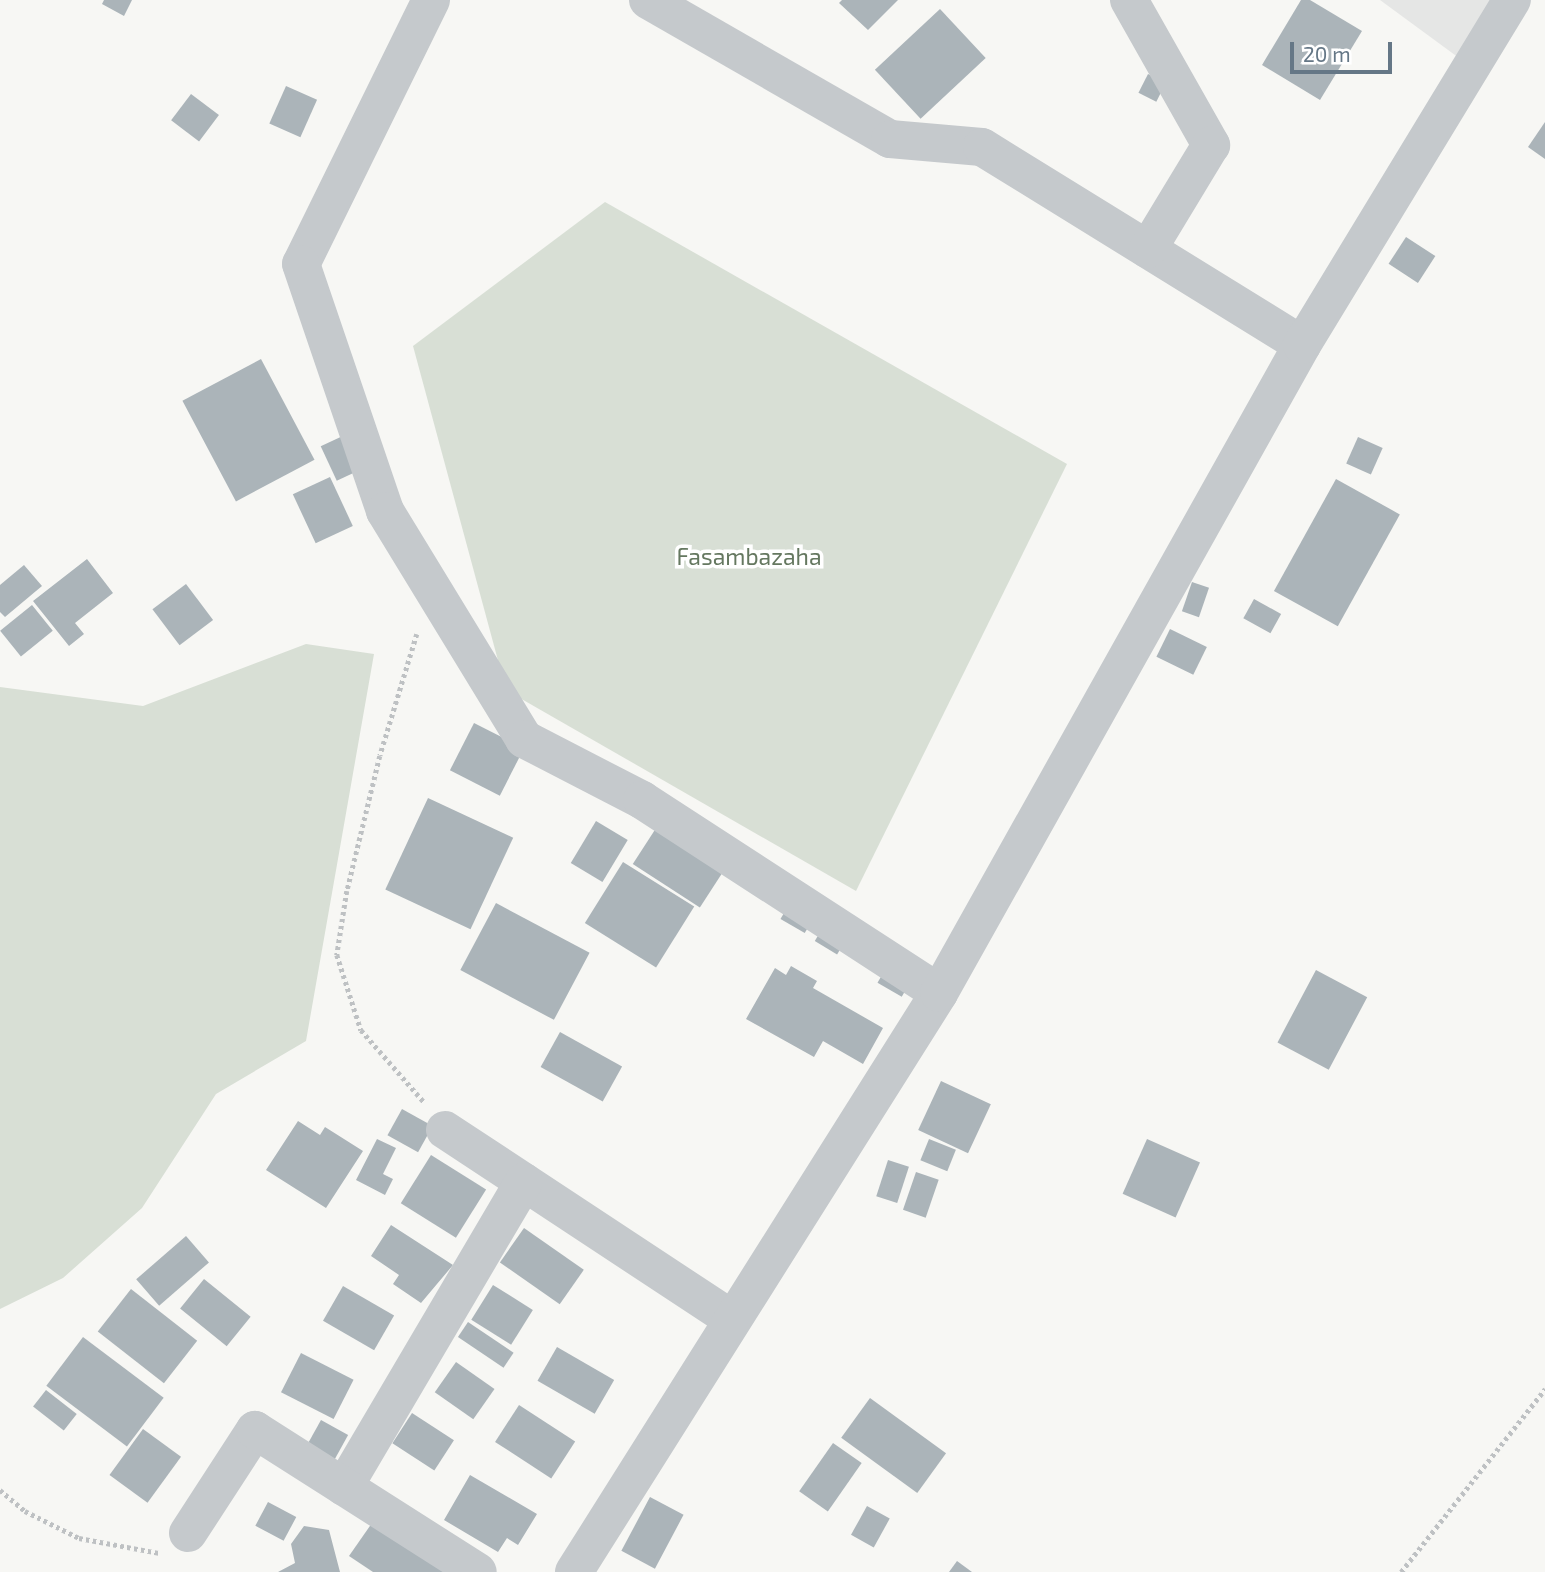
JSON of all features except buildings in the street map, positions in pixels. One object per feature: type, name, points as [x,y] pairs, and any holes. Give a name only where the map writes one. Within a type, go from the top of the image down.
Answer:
[{"type":"street","points":[[431,0],[301,264],[386,511],[524,739],[642,800],[939,993]]},
{"type":"street","points":[[648,0],[890,139],[982,147],[1303,345]]},
{"type":"street","points":[[1129,0],[1211,145],[1148,248]]},
{"type":"street","points":[[574,1572],[730,1318],[939,993],[1303,345],[1512,0]]},
{"type":"street","points":[[444,1130],[730,1318]]},
{"type":"street","points":[[344,1487],[524,1182]]},
{"type":"street","points":[[177,1544],[255,1430],[478,1572]]},
{"type":"path","points":[[431,586],[380,756],[347,891],[337,955],[361,1030],[444,1130]]},
{"type":"path","points":[[1401,1572],[1545,1389]]},
{"type":"path","points":[[0,1490],[25,1511],[79,1538],[177,1544]]},
{"type":"shaded area","points":[[1380,0],[1494,0],[1459,58]]},
{"type":"green space","name":"Fasambazaha","points":[[605,202],[1067,464],[856,891],[506,690],[413,346]]},
{"type":"green space","points":[[306,644],[374,654],[306,1041],[216,1094],[142,1208],[63,1278],[0,1309],[0,687],[143,706]]}]
